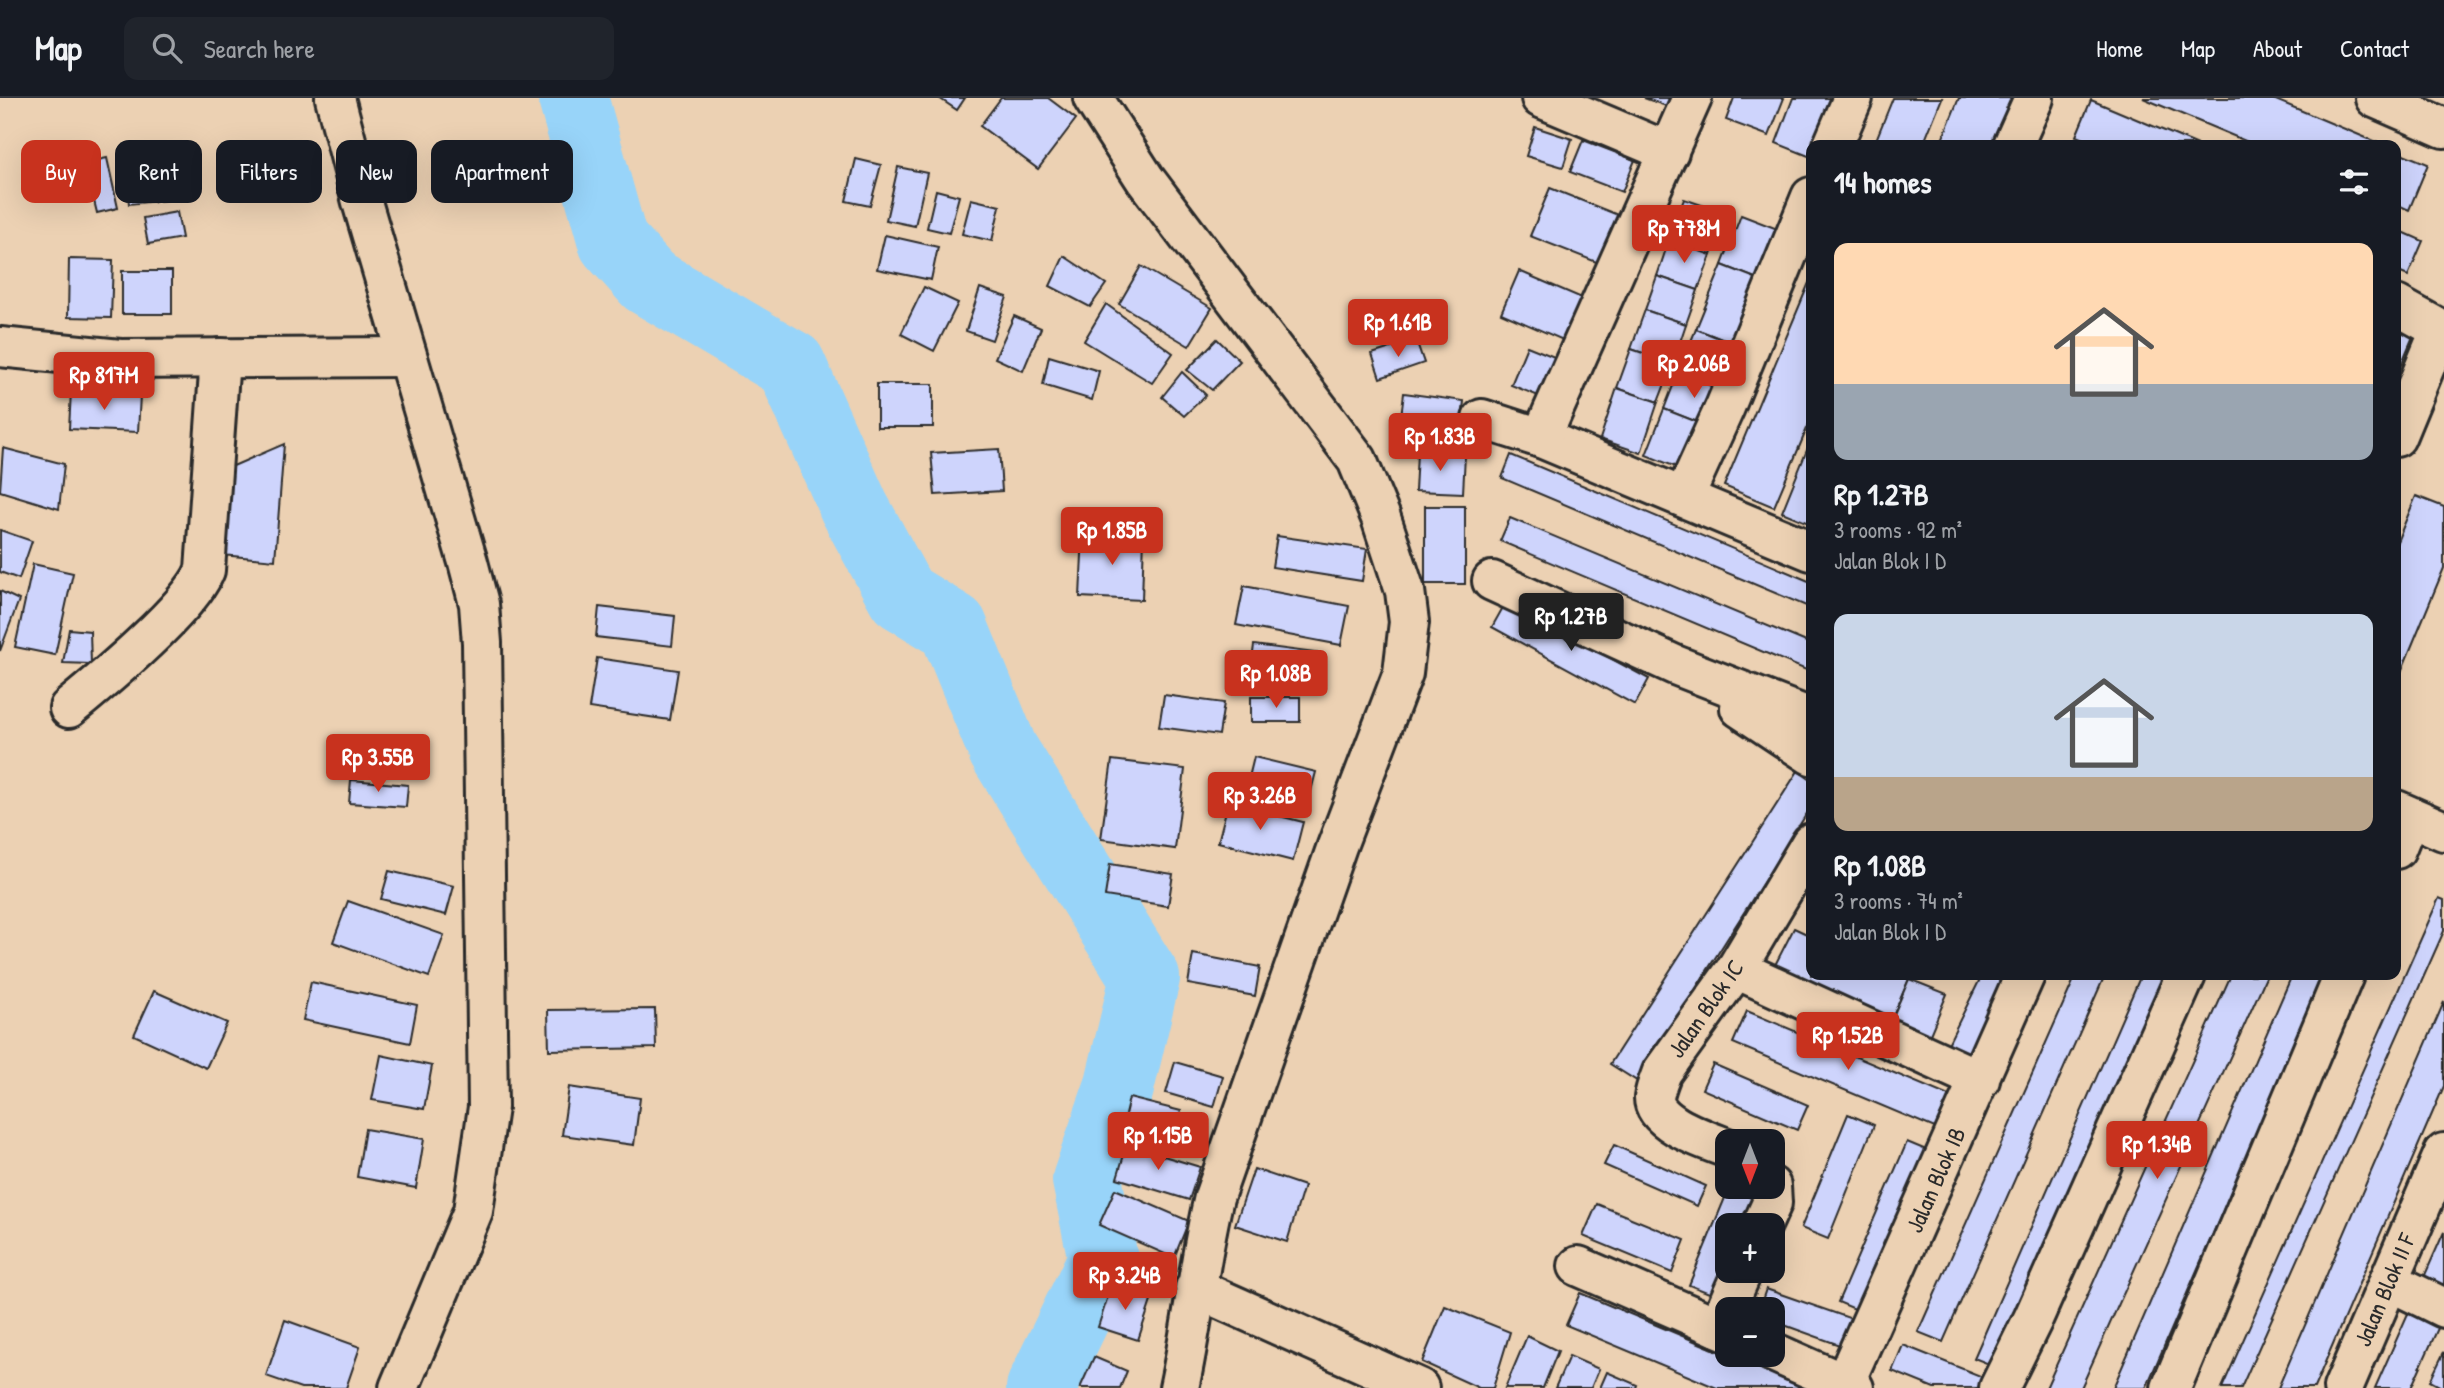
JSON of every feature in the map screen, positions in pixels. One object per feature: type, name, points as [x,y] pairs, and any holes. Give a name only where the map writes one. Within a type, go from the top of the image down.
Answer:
[{"type":"street","points":[[335,98],[479,604],[488,1107],[473,1211],[399,1388]]},
{"type":"street","points":[[1093,98],[1145,179],[1357,460],[1381,518],[1401,579],[1409,622],[1403,673],[1341,834],[1214,1196],[1195,1288],[1189,1342],[1178,1388]]},
{"type":"street","points":[[1541,98],[1669,152]]},
{"type":"street","points":[[1541,438],[1692,98]]},
{"type":"street","points":[[1835,140],[1853,98]]},
{"type":"street","points":[[2020,140],[2034,98]]},
{"type":"street","points":[[2375,98],[2444,128]]},
{"type":"street","points":[[1684,497],[1806,216]]},
{"type":"street","points":[[2401,307],[2434,326],[2436,340],[2401,425]]},
{"type":"street","points":[[0,347],[120,359],[407,357]]},
{"type":"street","points":[[69,708],[172,614],[200,582],[205,570],[220,359]]},
{"type":"street","points":[[1482,419],[1541,438],[1806,549]]},
{"type":"street","points":[[1492,581],[1675,665],[1806,716]]},
{"type":"street","points":[[1675,665],[1806,752]]},
{"type":"street","points":[[2401,825],[2444,831]]},
{"type":"street","name":"Jalan Blok IC","points":[[1715,1144],[1676,1127],[1659,1114],[1654,1101],[1662,1072],[1736,969],[1806,858]]},
{"type":"street","points":[[1736,969],[1980,1080]]},
{"type":"street","name":"Jalan Blok IB","points":[[1849,1386],[2023,980]]},
{"type":"street","points":[[1999,1388],[2034,1319],[2184,980]]},
{"type":"street","points":[[2171,1388],[2342,980]]},
{"type":"street","name":"Jalan Blok II F","points":[[2343,1388],[2444,1153]]},
{"type":"street","points":[[1578,1266],[1715,1326]]},
{"type":"street","points":[[2389,1281],[2444,1308]]},
{"type":"street","points":[[1195,1288],[1419,1388]]},
{"type":"street","points":[[1785,1357],[1849,1386]]},
{"type":"building","points":[[939,98],[965,98],[957,110]]},
{"type":"building","points":[[1001,98],[1048,98],[1076,119],[1038,169],[980,126]]},
{"type":"building","points":[[1644,98],[1685,98],[1680,111]]},
{"type":"building","points":[[1734,98],[1784,98],[1769,136],[1726,120]]},
{"type":"building","points":[[1793,98],[1848,98],[1832,140],[1806,140],[1806,155],[1776,143]]},
{"type":"building","points":[[1893,98],[1942,98],[1925,140],[1876,140]]},
{"type":"building","points":[[1959,98],[2012,98],[1995,140],[1942,140]]},
{"type":"building","points":[[2143,98],[2271,98],[2371,140],[2243,140]]},
{"type":"building","points":[[2091,100],[2186,140],[2086,140],[2076,136]]},
{"type":"building","points":[[1535,127],[1572,139],[1563,167],[1526,156]]},
{"type":"building","points":[[1583,140],[1635,160],[1622,192],[1570,172]]},
{"type":"building","points":[[2401,153],[2428,164],[2409,210],[2401,206]]},
{"type":"building","points":[[107,158],[118,208],[97,213],[95,203],[101,203],[101,159]]},
{"type":"building","points":[[856,159],[881,165],[870,206],[846,201]]},
{"type":"building","points":[[898,167],[927,173],[915,226],[886,220]]},
{"type":"building","points":[[1550,188],[1623,217],[1604,265],[1530,236]]},
{"type":"building","points":[[936,190],[959,196],[949,233],[927,228]]},
{"type":"building","points":[[971,199],[1000,206],[992,241],[962,234]]},
{"type":"building","points":[[1684,199],[1725,213],[1711,255],[1669,240]]},
{"type":"building","points":[[177,212],[182,238],[148,244],[143,218]]},
{"type":"building","points":[[1741,215],[1788,233],[1768,283],[1722,265]]},
{"type":"building","points":[[2401,231],[2423,241],[2408,276],[2401,273]]},
{"type":"building","points":[[885,235],[938,247],[931,280],[877,269]]},
{"type":"building","points":[[1669,240],[1711,255],[1698,290],[1657,276]]},
{"type":"building","points":[[1064,256],[1106,284],[1090,307],[1050,286]]},
{"type":"building","points":[[69,259],[113,260],[111,318],[68,317]]},
{"type":"building","points":[[1722,265],[1768,283],[1742,347],[1696,329]]},
{"type":"building","points":[[1141,266],[1212,308],[1189,346],[1119,304]]},
{"type":"building","points":[[122,271],[172,271],[172,314],[122,314]]},
{"type":"building","points":[[1519,271],[1582,298],[1563,340],[1501,313]]},
{"type":"building","points":[[1657,276],[1698,290],[1686,324],[1645,310]]},
{"type":"building","points":[[924,287],[958,303],[934,351],[901,334]]},
{"type":"building","points":[[980,288],[1007,297],[992,340],[966,331]]},
{"type":"building","points":[[1806,290],[1806,431],[1774,507],[1724,486]]},
{"type":"building","points":[[1106,304],[1173,353],[1152,383],[1084,341]]},
{"type":"building","points":[[1645,310],[1686,324],[1673,363],[1631,349]]},
{"type":"building","points":[[1014,316],[1041,328],[1023,371],[995,358]]},
{"type":"building","points":[[2401,320],[2417,327],[2401,365]]},
{"type":"building","points":[[1696,329],[1742,347],[1725,391],[1678,373]]},
{"type":"building","points":[[1217,339],[1240,361],[1212,390],[1187,370]]},
{"type":"building","points":[[1416,340],[1424,363],[1380,378],[1372,354]]},
{"type":"building","points":[[1527,346],[1562,360],[1546,399],[1511,385]]},
{"type":"building","points":[[1631,349],[1673,363],[1658,402],[1617,388]]},
{"type":"building","points":[[1049,356],[1099,371],[1092,400],[1043,385]]},
{"type":"building","points":[[1182,372],[1206,395],[1184,416],[1162,397]]},
{"type":"building","points":[[1678,373],[1725,391],[1710,427],[1664,409]]},
{"type":"building","points":[[877,384],[933,384],[933,427],[877,427]]},
{"type":"building","points":[[1617,388],[1658,402],[1641,453],[1600,439]]},
{"type":"building","points":[[71,391],[140,395],[138,432],[69,429]]},
{"type":"building","points":[[1404,393],[1464,401],[1460,439],[1399,432]]},
{"type":"building","points":[[1664,409],[1710,427],[1691,473],[1646,455]]},
{"type":"building","points":[[284,444],[275,560],[222,555],[224,470]]},
{"type":"building","points":[[3,448],[64,464],[59,509],[0,491]]},
{"type":"building","points":[[999,449],[1002,491],[935,495],[931,453]]},
{"type":"building","points":[[1806,452],[1806,522],[1782,512]]},
{"type":"building","points":[[1417,453],[1465,455],[1463,493],[1415,491]]},
{"type":"building","points":[[1511,455],[1806,580],[1806,606],[1502,478]]},
{"type":"building","points":[[2416,496],[2444,507],[2444,568],[2401,672],[2401,532]]},
{"type":"building","points":[[1425,506],[1465,506],[1465,584],[1425,584]]},
{"type":"building","points":[[1510,518],[1806,642],[1806,670],[1500,541]]},
{"type":"building","points":[[0,530],[32,541],[19,579],[0,572]]},
{"type":"building","points":[[1083,533],[1144,536],[1142,600],[1080,597]]},
{"type":"building","points":[[1277,536],[1367,549],[1362,581],[1272,567]]},
{"type":"building","points":[[33,564],[73,573],[55,655],[15,647]]},
{"type":"building","points":[[1244,586],[1349,606],[1341,645],[1236,625]]},
{"type":"building","points":[[0,591],[19,600],[0,651]]},
{"type":"building","points":[[1506,602],[1649,679],[1635,705],[1492,627]]},
{"type":"building","points":[[599,607],[675,616],[672,646],[596,637]]},
{"type":"building","points":[[69,629],[90,631],[91,664],[63,663]]},
{"type":"building","points":[[1254,645],[1323,654],[1319,684],[1250,676]]},
{"type":"building","points":[[597,658],[678,670],[670,720],[589,708]]},
{"type":"building","points":[[1164,695],[1224,703],[1219,735],[1159,727]]},
{"type":"building","points":[[1251,697],[1300,697],[1300,722],[1251,722]]},
{"type":"building","points":[[1254,757],[1316,772],[1306,810],[1245,794]]},
{"type":"building","points":[[1112,760],[1185,769],[1175,849],[1101,839]]},
{"type":"building","points":[[1798,771],[1806,777],[1806,815],[1637,1081],[1610,1064]]},
{"type":"building","points":[[351,780],[408,785],[406,807],[349,803]]},
{"type":"building","points":[[1228,803],[1303,822],[1293,861],[1218,842]]},
{"type":"building","points":[[1110,864],[1173,874],[1168,906],[1105,896]]},
{"type":"building","points":[[389,871],[454,886],[446,915],[381,899]]},
{"type":"building","points":[[2439,898],[2444,900],[2444,931],[2241,1388],[2222,1388]]},
{"type":"building","points":[[348,901],[444,935],[429,977],[333,942]]},
{"type":"building","points":[[1794,928],[1806,934],[1806,980],[1909,980],[1891,1021],[1774,967]]},
{"type":"building","points":[[1193,954],[1260,967],[1255,996],[1188,984]]},
{"type":"building","points":[[1909,980],[1947,994],[1929,1037],[1891,1021]]},
{"type":"building","points":[[1980,980],[2018,980],[1979,1059],[1948,1044]]},
{"type":"building","points":[[2074,980],[2103,980],[1943,1342],[1918,1332]]},
{"type":"building","points":[[2139,980],[2173,980],[2004,1370],[1974,1358]]},
{"type":"building","points":[[2229,980],[2265,980],[2081,1388],[2046,1388]]},
{"type":"building","points":[[2290,980],[2323,980],[2146,1388],[2113,1388]]},
{"type":"building","points":[[311,982],[417,1005],[410,1043],[303,1020]]},
{"type":"building","points":[[154,991],[227,1023],[206,1068],[134,1035]]},
{"type":"building","points":[[2444,1002],[2444,1086],[2314,1388],[2278,1388]]},
{"type":"building","points":[[655,1009],[656,1048],[549,1050],[548,1010]]},
{"type":"building","points":[[1747,1011],[1963,1102],[1949,1134],[1733,1043]]},
{"type":"building","points":[[381,1055],[432,1066],[424,1109],[372,1100]]},
{"type":"building","points":[[1175,1062],[1223,1076],[1214,1107],[1166,1093]]},
{"type":"building","points":[[1713,1064],[1808,1105],[1797,1130],[1702,1089]]},
{"type":"building","points":[[569,1087],[640,1098],[634,1145],[562,1135]]},
{"type":"building","points":[[1129,1098],[1181,1111],[1174,1139],[1122,1127]]},
{"type":"building","points":[[1848,1114],[1874,1125],[1828,1239],[1801,1228]]},
{"type":"building","points":[[365,1129],[424,1139],[416,1188],[357,1177]]},
{"type":"building","points":[[1907,1142],[1943,1157],[1874,1317],[1838,1302]]},
{"type":"building","points":[[1127,1145],[1200,1167],[1189,1200],[1117,1178]]},
{"type":"building","points":[[1614,1145],[1706,1186],[1697,1206],[1604,1165]]},
{"type":"building","points":[[1254,1169],[1304,1186],[1287,1242],[1235,1225]]},
{"type":"building","points":[[1115,1189],[1189,1221],[1174,1258],[1099,1225]]},
{"type":"building","points":[[1724,1199],[1754,1199],[1766,1204],[1763,1213],[1719,1213]]},
{"type":"building","points":[[1597,1204],[1685,1240],[1672,1273],[1583,1236]]},
{"type":"building","points":[[1715,1222],[1715,1283],[1727,1283],[1727,1297],[1719,1297],[1689,1285]]},
{"type":"building","points":[[2444,1232],[2444,1315],[2411,1388],[2375,1388]]},
{"type":"building","points":[[1112,1284],[1152,1298],[1138,1340],[1098,1327]]},
{"type":"building","points":[[1766,1289],[1855,1320],[1845,1347],[1785,1325],[1785,1297],[1763,1297]]},
{"type":"building","points":[[1580,1293],[1715,1350],[1715,1367],[1756,1367],[1806,1388],[1717,1388],[1566,1325]]},
{"type":"building","points":[[1445,1306],[1510,1332],[1493,1388],[1479,1388],[1422,1362]]},
{"type":"building","points":[[285,1320],[360,1347],[346,1388],[301,1388],[266,1376]]},
{"type":"building","points":[[1527,1336],[1558,1351],[1543,1388],[1505,1388]]},
{"type":"building","points":[[1903,1345],[1988,1379],[1985,1388],[1934,1388],[1892,1371]]},
{"type":"building","points":[[2444,1352],[2444,1388],[2443,1388],[2430,1381]]},
{"type":"building","points":[[1569,1356],[1599,1369],[1591,1388],[1555,1388]]},
{"type":"building","points":[[1094,1357],[1127,1371],[1120,1388],[1080,1388]]},
{"type":"building","points":[[1607,1372],[1637,1385],[1636,1388],[1600,1388]]},
{"type":"waterway","points":[[573,98],[613,242],[648,281],[791,365],[854,507],[902,596],[953,627],[1003,750],[1145,978],[1119,1088],[1087,1180],[1103,1259],[1041,1388]]}]
